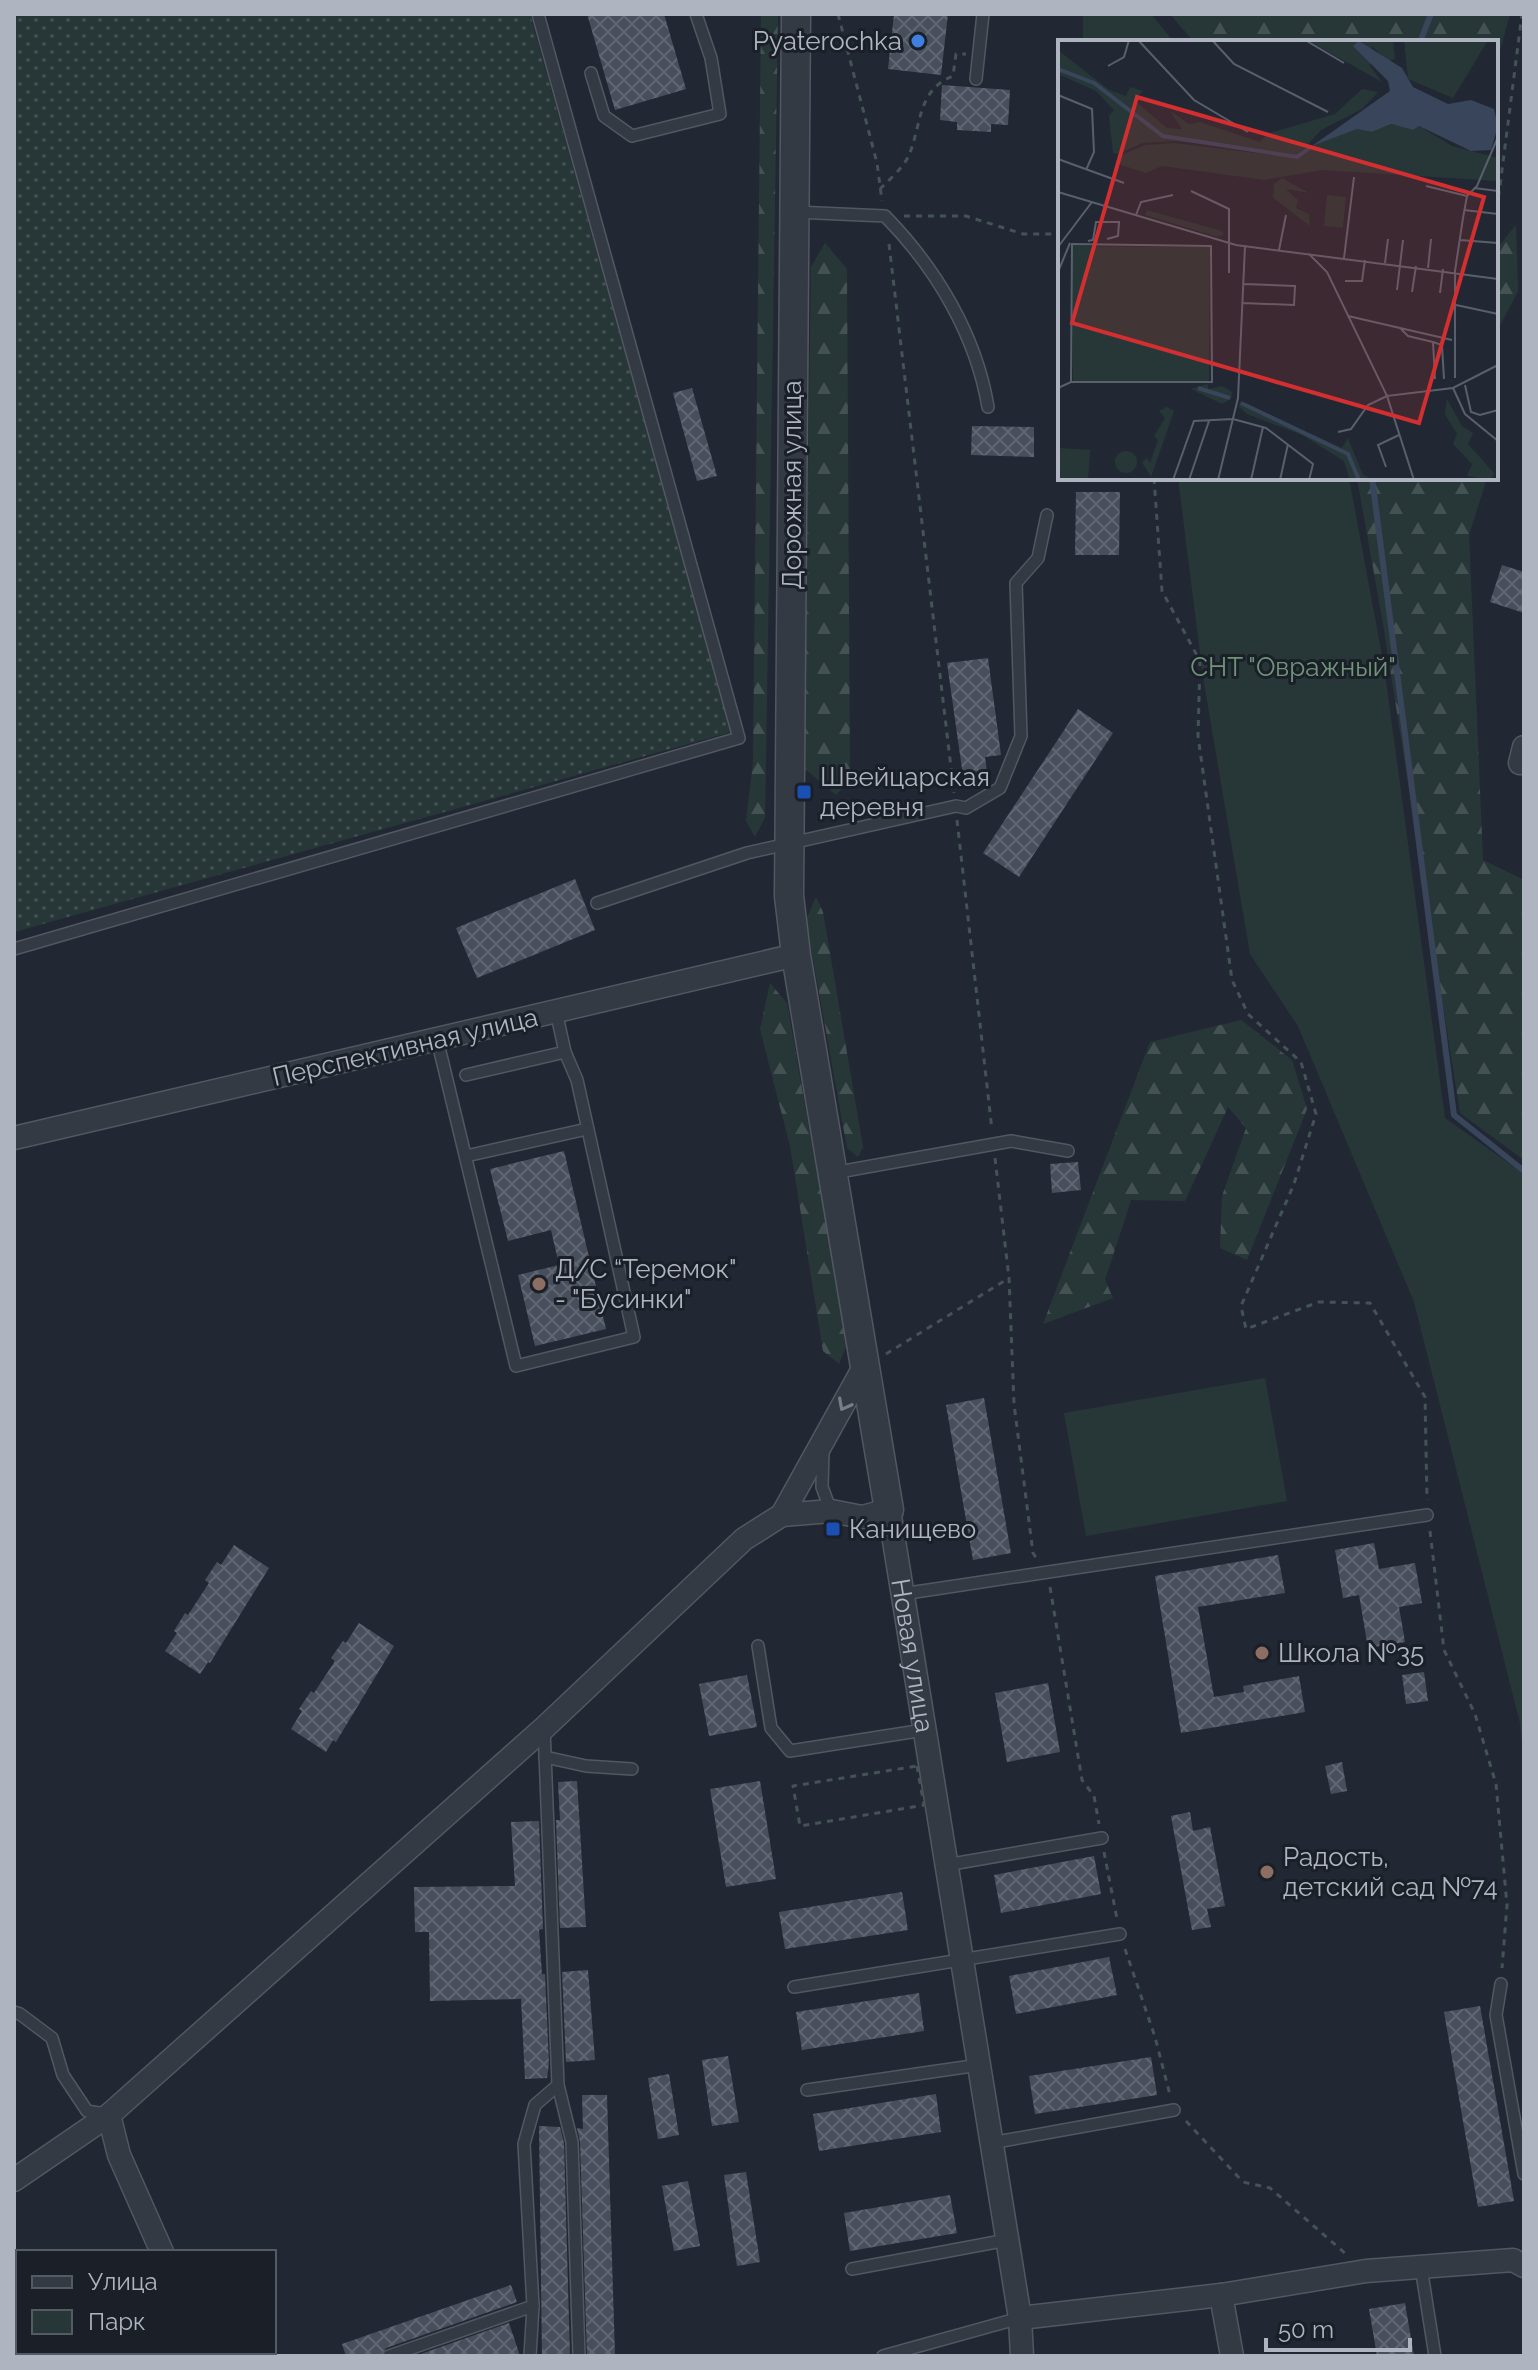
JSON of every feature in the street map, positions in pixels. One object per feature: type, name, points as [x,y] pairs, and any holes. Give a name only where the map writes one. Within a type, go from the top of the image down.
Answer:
[{"type":"street","name":"Дорожная улица","points":[[796,14],[789,843],[789,896],[796,955]]},
{"type":"street","name":"Перспективная улица","points":[[14,1138],[796,955]]},
{"type":"street","name":"Новая улица","points":[[796,955],[1020,2318],[1022,2356]]},
{"type":"street","points":[[782,1515],[864,1367]]},
{"type":"street","points":[[14,2180],[109,2115],[544,1728],[744,1539],[782,1515],[831,1511],[862,1517],[889,1510]]},
{"type":"street","points":[[109,2115],[119,2155],[161,2250]]},
{"type":"street","points":[[1020,2318],[1221,2295],[1366,2271],[1520,2258]]},
{"type":"street","points":[[1221,2295],[1232,2356]]},
{"type":"lane","points":[[14,949],[739,738],[538,14]]},
{"type":"lane","points":[[591,73],[604,116],[632,136],[720,114],[711,58],[696,14]]},
{"type":"lane","points":[[976,79],[983,14]]},
{"type":"lane","points":[[794,212],[885,216],[912,245],[956,311],[983,379],[988,407]]},
{"type":"lane","points":[[597,903],[747,853],[956,806],[966,808],[1000,788],[1021,736],[1016,583],[1038,558],[1047,515]]},
{"type":"lane","points":[[437,1039],[516,1366],[634,1337],[577,1080],[565,1052],[556,1011]]},
{"type":"lane","points":[[466,1075],[565,1052]]},
{"type":"lane","points":[[466,1156],[587,1129]]},
{"type":"lane","points":[[832,1174],[1011,1141],[1068,1151]]},
{"type":"lane","points":[[823,1443],[822,1487],[831,1511]]},
{"type":"lane","points":[[902,1594],[1427,1515]]},
{"type":"lane","points":[[758,1646],[771,1728],[790,1751],[924,1730]]},
{"type":"lane","points":[[544,1728],[558,2085],[572,2142],[579,2356]]},
{"type":"lane","points":[[545,1757],[586,1766],[632,1769]]},
{"type":"lane","points":[[946,1865],[1102,1838]]},
{"type":"lane","points":[[794,1987],[1120,1934]]},
{"type":"lane","points":[[1501,1984],[1496,2015],[1524,2174]]},
{"type":"lane","points":[[14,2012],[52,2038],[63,2075],[87,2111],[109,2115]]},
{"type":"lane","points":[[807,2090],[979,2065]]},
{"type":"lane","points":[[530,2356],[533,2306],[524,2144],[535,2105],[558,2085]]},
{"type":"lane","points":[[991,2143],[1174,2110]]},
{"type":"lane","points":[[852,2269],[1007,2240]]},
{"type":"lane","points":[[1421,2267],[1435,2356]]},
{"type":"lane","points":[[389,2356],[533,2306]]},
{"type":"lane","points":[[883,2356],[1020,2318]]},
{"type":"path","points":[[838,14],[877,163],[885,216],[1009,1278],[1014,1404],[1033,1553],[1047,1574],[1082,1780],[1094,1796],[1120,1934],[1155,2037],[1174,2110],[1243,2182],[1270,2188],[1366,2271]]},
{"type":"path","points":[[1498,201],[1522,14]]},
{"type":"path","points":[[880,189],[908,159],[929,90],[953,76],[956,54],[979,55]]},
{"type":"path","points":[[885,216],[966,216],[1023,234],[1058,234]]},
{"type":"path","points":[[1154,480],[1162,591],[1200,661],[1198,736],[1232,980],[1248,1014],[1301,1062],[1316,1114],[1294,1184],[1241,1306],[1246,1329],[1319,1302],[1370,1303],[1425,1397],[1427,1515],[1444,1650],[1475,1714],[1496,1784],[1507,1905],[1501,1984]]},
{"type":"path","points":[[864,1367],[1009,1278]]},
{"type":"path","points":[[917,1766],[924,1805],[800,1826],[793,1786],[917,1766]]},
{"type":"green space","points":[[14,14],[530,14],[731,732],[14,932]]},
{"type":"green space","points":[[761,14],[778,14],[765,817],[755,837],[746,821],[753,763]]},
{"type":"green space","points":[[1083,14],[1151,14],[1172,40],[1083,40]]},
{"type":"green space","points":[[1170,14],[1510,14],[1498,58],[1498,40],[1192,40]]},
{"type":"green space","points":[[1516,225],[1518,291],[1498,329],[1498,248]]},
{"type":"green space","points":[[825,243],[847,269],[850,780],[836,795],[804,768],[811,267]]},
{"type":"green space","name":"СНТ \"Овражный\"","points":[[1178,480],[1349,480],[1384,666],[1445,1118],[1524,1174],[1524,1770],[1520,1723],[1414,1302],[1298,1026],[1250,954],[1203,677]]},
{"type":"green space","points":[[1357,480],[1486,480],[1469,535],[1483,860],[1524,880],[1524,1160],[1460,1113]]},
{"type":"green space","points":[[816,897],[823,912],[863,1147],[858,1157],[847,1148],[806,920]]},
{"type":"green space","points":[[770,983],[787,1003],[847,1344],[839,1364],[823,1351],[790,1146],[760,1029]]},
{"type":"green space","points":[[1241,1020],[1292,1060],[1307,1109],[1247,1260],[1220,1248],[1222,1196],[1246,1128],[1228,1107],[1185,1201],[1131,1200],[1105,1280],[1113,1298],[1043,1324],[1150,1042]]},
{"type":"green space","points":[[1265,1378],[1287,1501],[1086,1536],[1064,1413]]},
{"type":"building","points":[[587,14],[664,14],[686,89],[615,110]]},
{"type":"building","name":"Pyaterochka","points":[[894,14],[948,14],[941,75],[888,69]]},
{"type":"building","points":[[942,85],[1010,90],[1008,125],[991,124],[991,132],[957,130],[957,122],[940,120]]},
{"type":"building","points":[[692,388],[717,476],[697,481],[673,393]]},
{"type":"building","points":[[972,426],[1034,427],[1034,457],[971,455]]},
{"type":"building","points":[[1076,492],[1120,492],[1119,555],[1075,555]]},
{"type":"building","points":[[1502,565],[1524,572],[1524,613],[1490,602]]},
{"type":"building","points":[[988,658],[1001,755],[985,757],[987,772],[963,776],[947,663]]},
{"type":"building","points":[[1078,709],[1113,733],[1019,877],[983,853]]},
{"type":"building","points":[[575,879],[595,930],[477,978],[456,928]]},
{"type":"building","points":[[564,1151],[606,1329],[535,1346],[518,1275],[559,1265],[551,1230],[508,1241],[490,1169]]},
{"type":"building","points":[[1078,1162],[1081,1190],[1052,1193],[1050,1164]]},
{"type":"building","points":[[984,1398],[1011,1553],[973,1560],[946,1405]]},
{"type":"building","points":[[1374,1543],[1379,1569],[1415,1563],[1422,1603],[1399,1607],[1405,1642],[1368,1648],[1359,1595],[1343,1598],[1335,1550]]},
{"type":"building","points":[[234,1545],[269,1568],[200,1674],[165,1651],[185,1613],[188,1615],[209,1583],[205,1580],[217,1562],[221,1565]]},
{"type":"building","points":[[1278,1555],[1285,1593],[1198,1607],[1214,1697],[1244,1692],[1243,1686],[1299,1676],[1305,1712],[1181,1733],[1155,1576]]},
{"type":"building","points":[[359,1623],[394,1646],[336,1742],[333,1740],[326,1752],[291,1729],[302,1711],[299,1709],[335,1661],[331,1658]]},
{"type":"building","points":[[1424,1672],[1428,1701],[1406,1704],[1402,1675]]},
{"type":"building","points":[[747,1675],[757,1727],[709,1736],[699,1684]]},
{"type":"building","points":[[1048,1683],[1060,1752],[1007,1762],[995,1693]]},
{"type":"building","points":[[1342,1762],[1347,1791],[1331,1794],[1325,1766]]},
{"type":"building","points":[[577,1781],[586,1927],[560,1928],[556,1820],[560,1820],[558,1782]]},
{"type":"building","points":[[760,1781],[776,1879],[726,1887],[710,1789]]},
{"type":"building","points":[[1190,1812],[1193,1831],[1210,1827],[1225,1906],[1207,1909],[1211,1927],[1192,1930],[1171,1816]]},
{"type":"building","points":[[539,1821],[543,1929],[539,1930],[542,1974],[545,1974],[549,2064],[547,2078],[525,2079],[521,1999],[430,2001],[429,1932],[415,1932],[414,1887],[515,1886],[511,1822]]},
{"type":"building","points":[[1094,1856],[1101,1894],[1001,1913],[994,1875]]},
{"type":"building","points":[[902,1892],[908,1930],[785,1949],[779,1912]]},
{"type":"building","points":[[1109,1957],[1117,1995],[1016,2014],[1009,1976]]},
{"type":"building","points":[[588,1970],[595,2060],[566,2062],[562,1972]]},
{"type":"building","points":[[919,1993],[924,2031],[802,2050],[796,2012]]},
{"type":"building","points":[[1480,2006],[1514,2201],[1478,2207],[1444,2012]]},
{"type":"building","points":[[728,2056],[739,2122],[712,2126],[702,2060]]},
{"type":"building","points":[[1151,2057],[1157,2095],[1035,2114],[1029,2076]]},
{"type":"building","points":[[669,2074],[679,2135],[658,2139],[648,2078]]},
{"type":"building","points":[[936,2094],[941,2132],[819,2151],[813,2114]]},
{"type":"building","points":[[582,2095],[607,2095],[615,2356],[587,2356],[577,2128],[583,2129]]},
{"type":"building","points":[[539,2126],[560,2127],[564,2143],[570,2356],[542,2356]]},
{"type":"building","points":[[746,2172],[760,2262],[737,2266],[724,2175]]},
{"type":"building","points":[[688,2181],[700,2246],[674,2251],[662,2186]]},
{"type":"building","points":[[950,2195],[957,2233],[850,2251],[844,2213]]},
{"type":"building","points":[[511,2285],[517,2302],[386,2348],[381,2356],[346,2356],[342,2344]]},
{"type":"building","points":[[1405,2303],[1414,2356],[1377,2356],[1369,2309]]},
{"type":"building","points":[[509,2323],[520,2356],[415,2356]]},
{"type":"waterway","points":[[1421,40],[1431,14]]},
{"type":"waterway","points":[[1372,480],[1454,1115],[1524,1171]]},
{"type":"place","name":"Pyaterochka","points":[[918,41]]},
{"type":"place","name":"Швейцарская деревня","points":[[804,792]]},
{"type":"place","name":"Д/С “Теремок\" - \"Бусинки\"","points":[[539,1284]]},
{"type":"place","name":"Канищево","points":[[833,1529]]},
{"type":"place","name":"Школа №35","points":[[1262,1653]]},
{"type":"place","name":"Радость, детский сад №74","points":[[1267,1872]]}]
